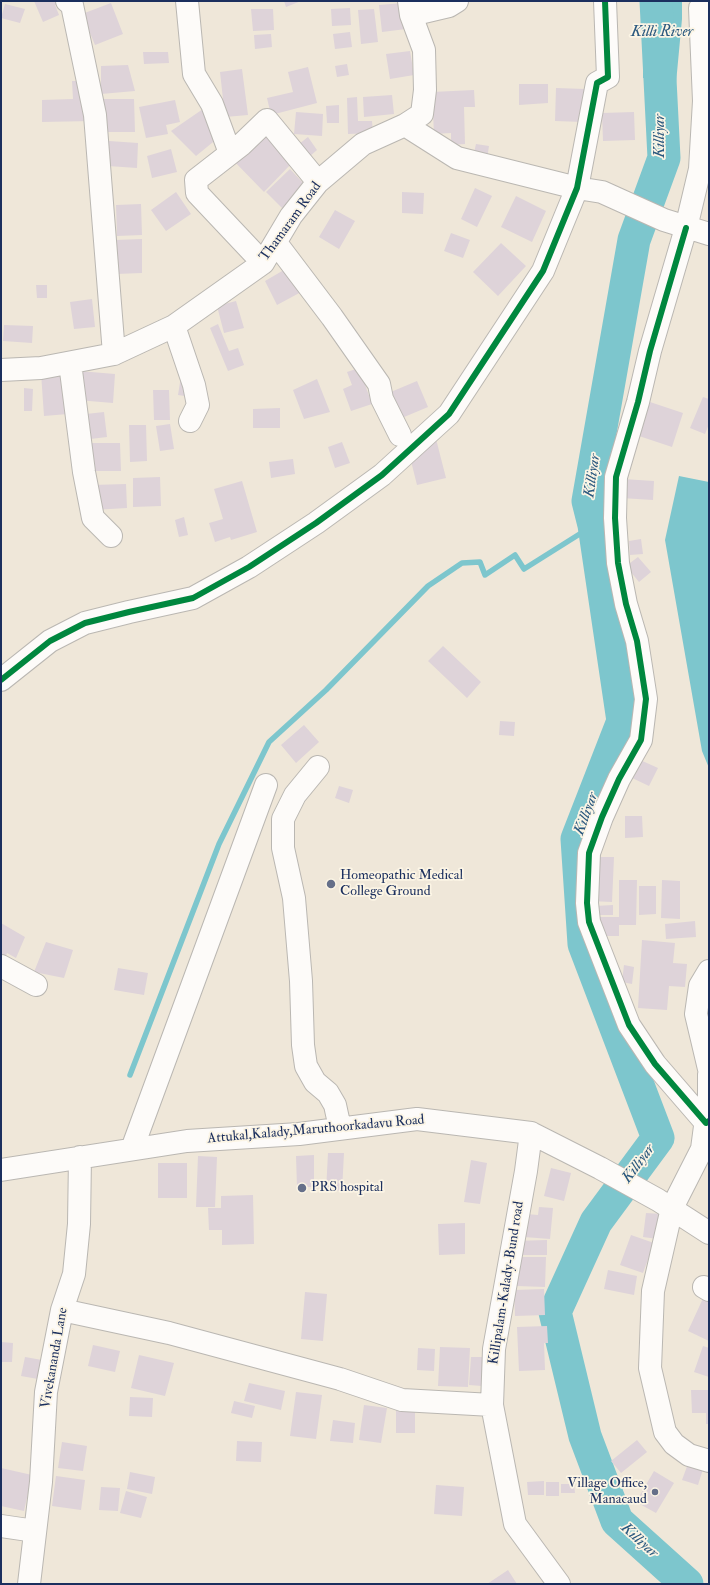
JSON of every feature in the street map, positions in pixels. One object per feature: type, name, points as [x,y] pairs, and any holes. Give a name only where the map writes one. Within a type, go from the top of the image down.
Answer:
[{"type":"street","points":[[67,1],[72,4],[95,115],[114,354]]},
{"type":"street","points":[[187,1],[194,74],[212,104],[230,153]]},
{"type":"street","points":[[410,8],[450,6],[457,1]]},
{"type":"street","points":[[1,680],[50,641],[85,623],[193,598],[249,567],[316,523],[382,475],[449,414],[484,364],[543,271],[577,188],[597,82],[608,77],[605,1]]},
{"type":"street","name":"Thamaram Road","points":[[1,370],[41,368],[114,354],[174,326],[263,263],[292,216],[318,182],[363,144],[405,125],[422,114],[425,90],[424,50],[410,8]]},
{"type":"street","points":[[700,8],[704,100],[700,169],[686,228],[650,351],[638,402],[616,477],[615,518],[618,563],[626,604],[637,641],[646,699],[641,740],[619,779],[602,817],[589,853],[587,903],[589,922],[629,1025],[654,1064],[707,1122]]},
{"type":"street","points":[[263,263],[197,192],[196,180],[230,153],[267,120],[318,182]]},
{"type":"street","points":[[405,125],[457,158],[577,188],[602,192],[664,220],[709,234]]},
{"type":"street","points":[[276,243],[332,317],[379,384],[382,399],[400,435]]},
{"type":"street","points":[[174,326],[194,385],[198,405],[190,422]]},
{"type":"street","points":[[70,363],[84,472],[93,518],[111,536]]},
{"type":"street","points":[[318,767],[295,796],[283,819],[283,848],[294,898],[301,981],[303,1045],[306,1066],[315,1082],[328,1093],[335,1105],[340,1128]]},
{"type":"street","points":[[132,1149],[266,785]]},
{"type":"street","points":[[1,966],[36,985]]},
{"type":"street","points":[[709,971],[700,986],[696,1014],[709,1069]]},
{"type":"street","points":[[709,1075],[707,1122],[702,1149],[665,1204],[653,1291],[650,1368],[665,1432],[674,1444],[689,1455],[709,1462]]},
{"type":"street","name":"Attukal,Kalady,Maruthoorkadavu Road","points":[[1,1170],[187,1141],[298,1134],[417,1119],[530,1134],[600,1168],[665,1204]]},
{"type":"street","name":"Killipalam-Kalady-Bund road","points":[[530,1134],[526,1170],[494,1349],[492,1405],[515,1524],[559,1584]]},
{"type":"street","name":"Vivekananda Lane","points":[[29,1584],[41,1482],[46,1392],[62,1310],[74,1274],[80,1224],[80,1157]]},
{"type":"street","points":[[665,1204],[709,1233]]},
{"type":"street","points":[[62,1310],[169,1333],[340,1379],[402,1400],[492,1405]]},
{"type":"street","points":[[1,1526],[35,1531]]},
{"type":"water","name":"Killi River","points":[[644,1],[682,1],[682,19],[676,83],[643,78]]},
{"type":"water","points":[[679,476],[709,482],[709,768],[702,751],[665,540]]},
{"type":"building","points":[[34,1],[64,1],[55,5],[59,15],[43,22]]},
{"type":"building","points":[[284,1],[301,1],[286,7]]},
{"type":"building","points":[[111,3],[123,34],[95,45],[82,14]]},
{"type":"building","points":[[403,3],[406,29],[382,32],[379,5]]},
{"type":"building","points":[[5,4],[25,9],[20,23],[1,18]]},
{"type":"building","points":[[350,8],[351,25],[332,26],[331,9]]},
{"type":"building","points":[[251,9],[273,9],[274,30],[253,31]]},
{"type":"building","points":[[374,9],[378,42],[361,44],[358,10]]},
{"type":"building","points":[[350,32],[352,47],[335,49],[333,34]]},
{"type":"building","points":[[271,34],[272,47],[255,49],[254,35]]},
{"type":"building","points":[[410,51],[414,75],[390,79],[386,54]]},
{"type":"building","points":[[143,52],[168,52],[169,63],[144,64]]},
{"type":"building","points":[[347,64],[349,75],[337,77],[335,66]]},
{"type":"building","points":[[128,65],[135,91],[101,94],[101,66]]},
{"type":"building","points":[[308,67],[317,103],[271,115],[267,98],[293,92],[288,72]]},
{"type":"building","points":[[242,69],[248,115],[225,117],[220,72]]},
{"type":"building","points":[[72,81],[81,81],[92,121],[42,122],[42,100],[73,99]]},
{"type":"building","points":[[519,84],[548,84],[548,103],[519,105]]},
{"type":"building","points":[[556,88],[585,89],[583,122],[555,121]]},
{"type":"building","points":[[474,90],[475,107],[464,107],[465,144],[451,145],[451,133],[434,134],[432,92]]},
{"type":"building","points":[[392,95],[394,114],[364,117],[363,97]]},
{"type":"building","points":[[357,97],[358,121],[372,121],[373,133],[348,134],[347,98]]},
{"type":"building","points":[[104,99],[134,99],[135,132],[105,132]]},
{"type":"building","points":[[175,100],[180,122],[166,125],[168,134],[146,138],[139,107]]},
{"type":"building","points":[[339,105],[339,123],[327,123],[326,106]]},
{"type":"building","points":[[203,109],[218,138],[196,156],[171,131]]},
{"type":"building","points":[[296,112],[323,114],[322,136],[294,134]]},
{"type":"building","points":[[634,112],[635,140],[603,141],[602,113]]},
{"type":"building","points":[[259,130],[292,163],[264,192],[231,158]]},
{"type":"building","points":[[308,137],[317,150],[309,157],[299,144]]},
{"type":"building","points":[[109,141],[138,143],[137,168],[108,166]]},
{"type":"building","points":[[476,144],[489,146],[487,159],[473,157]]},
{"type":"building","points":[[171,149],[177,172],[152,178],[147,156]]},
{"type":"building","points":[[290,169],[305,185],[282,208],[266,192]]},
{"type":"building","points":[[475,188],[492,196],[477,227],[461,219]]},
{"type":"building","points":[[176,192],[191,214],[166,231],[151,210]]},
{"type":"building","points":[[402,192],[424,193],[423,214],[402,213]]},
{"type":"building","points":[[516,196],[546,211],[532,242],[501,227]]},
{"type":"building","points":[[141,204],[142,235],[117,236],[116,205]]},
{"type":"building","points":[[335,210],[355,221],[339,249],[319,237]]},
{"type":"building","points":[[451,233],[470,240],[463,258],[444,251]]},
{"type":"building","points":[[142,239],[142,273],[116,274],[115,240]]},
{"type":"building","points":[[501,243],[526,266],[498,296],[473,272]]},
{"type":"building","points":[[289,267],[303,291],[277,305],[265,281]]},
{"type":"building","points":[[36,285],[47,285],[47,298],[37,298]]},
{"type":"building","points":[[92,299],[95,327],[74,329],[70,302]]},
{"type":"building","points":[[236,301],[244,328],[224,333],[217,306]]},
{"type":"building","points":[[218,324],[229,351],[238,348],[244,365],[228,371],[210,328]]},
{"type":"building","points":[[4,325],[33,326],[32,343],[3,341]]},
{"type":"building","points":[[359,368],[372,404],[351,411],[343,389],[352,385],[347,372]]},
{"type":"building","points":[[65,371],[68,414],[44,416],[41,373]]},
{"type":"building","points":[[79,371],[115,374],[113,403],[77,400]]},
{"type":"building","points":[[181,376],[198,398],[178,395]]},
{"type":"building","points":[[317,379],[330,412],[304,419],[293,390]]},
{"type":"building","points":[[417,381],[428,407],[397,420],[386,394]]},
{"type":"building","points":[[24,388],[33,389],[32,411],[24,411]]},
{"type":"building","points":[[153,390],[169,390],[170,420],[154,420]]},
{"type":"building","points":[[703,397],[709,399],[709,424],[705,434],[690,428]]},
{"type":"building","points":[[650,402],[683,413],[672,447],[639,436]]},
{"type":"building","points":[[280,408],[280,428],[253,428],[253,409]]},
{"type":"building","points":[[104,412],[107,437],[90,439],[86,414]]},
{"type":"building","points":[[170,424],[174,449],[160,451],[156,426]]},
{"type":"building","points":[[129,425],[146,425],[147,461],[130,462]]},
{"type":"building","points":[[436,439],[446,478],[417,485],[407,445]]},
{"type":"building","points":[[342,442],[350,463],[335,468],[328,447]]},
{"type":"building","points":[[91,443],[120,443],[121,471],[91,471]]},
{"type":"building","points":[[293,459],[295,474],[271,478],[269,462]]},
{"type":"building","points":[[160,477],[161,506],[133,507],[133,478]]},
{"type":"building","points":[[623,479],[654,481],[653,500],[621,498]]},
{"type":"building","points":[[242,481],[257,532],[231,540],[230,537],[215,542],[209,523],[223,519],[214,489]]},
{"type":"building","points":[[126,484],[127,508],[93,510],[92,485]]},
{"type":"building","points":[[184,517],[188,535],[179,537],[175,520]]},
{"type":"building","points":[[641,539],[643,554],[630,555],[629,541]]},
{"type":"building","points":[[638,557],[651,572],[639,582],[626,566]]},
{"type":"building","points":[[443,646],[481,682],[467,698],[428,661]]},
{"type":"building","points":[[500,721],[515,722],[514,736],[499,735]]},
{"type":"building","points":[[304,725],[319,742],[296,763],[281,745]]},
{"type":"building","points":[[638,759],[658,768],[649,786],[630,777]]},
{"type":"building","points":[[339,786],[353,790],[349,803],[335,798]]},
{"type":"building","points":[[625,816],[642,816],[643,837],[625,838]]},
{"type":"building","points":[[592,857],[614,857],[612,902],[590,901]]},
{"type":"building","points":[[619,880],[637,880],[636,925],[619,925],[619,936],[598,936],[597,917],[619,917]]},
{"type":"building","points":[[662,880],[680,881],[680,919],[661,918]]},
{"type":"building","points":[[639,886],[656,886],[656,914],[639,915]]},
{"type":"building","points":[[613,905],[613,915],[595,915],[595,906]]},
{"type":"building","points":[[695,921],[696,937],[666,939],[665,924]]},
{"type":"building","points":[[1,923],[25,937],[16,958],[7,953],[4,962],[1,961]]},
{"type":"building","points":[[642,940],[675,943],[673,963],[687,964],[685,987],[669,986],[667,1010],[638,1008]]},
{"type":"building","points":[[46,942],[73,950],[64,978],[34,972]]},
{"type":"building","points":[[624,965],[634,967],[632,984],[622,982]]},
{"type":"building","points":[[118,968],[148,973],[144,995],[114,990]]},
{"type":"building","points":[[328,1153],[344,1153],[342,1191],[326,1191]]},
{"type":"building","points":[[314,1155],[314,1187],[297,1187],[296,1156]]},
{"type":"building","points":[[198,1156],[217,1157],[215,1207],[196,1207]]},
{"type":"building","points":[[471,1160],[487,1163],[480,1204],[464,1202]]},
{"type":"building","points":[[158,1163],[187,1163],[187,1198],[158,1198]]},
{"type":"building","points":[[551,1168],[571,1173],[564,1201],[544,1196]]},
{"type":"building","points":[[253,1195],[254,1244],[222,1245],[222,1230],[209,1230],[208,1208],[221,1208],[221,1196]]},
{"type":"building","points":[[539,1207],[553,1208],[550,1239],[524,1237],[526,1214],[538,1215]]},
{"type":"building","points":[[646,1213],[662,1214],[658,1239],[643,1237]]},
{"type":"building","points":[[465,1223],[465,1254],[439,1255],[438,1224]]},
{"type":"building","points":[[631,1235],[654,1243],[643,1273],[620,1265]]},
{"type":"building","points":[[547,1240],[547,1255],[514,1255],[513,1241]]},
{"type":"building","points":[[517,1257],[546,1257],[545,1287],[517,1286]]},
{"type":"building","points":[[608,1270],[637,1276],[634,1295],[604,1289]]},
{"type":"building","points":[[544,1289],[545,1315],[515,1316],[514,1290]]},
{"type":"building","points":[[305,1292],[327,1294],[323,1341],[301,1339]]},
{"type":"building","points":[[705,1294],[709,1296],[709,1341],[688,1331]]},
{"type":"building","points":[[547,1326],[548,1343],[544,1343],[545,1370],[519,1371],[517,1327]]},
{"type":"building","points":[[1,1342],[13,1343],[12,1362],[1,1362]]},
{"type":"building","points":[[93,1345],[120,1351],[115,1372],[88,1366]]},
{"type":"building","points":[[703,1346],[709,1348],[709,1377],[694,1372]]},
{"type":"building","points":[[440,1347],[470,1348],[468,1387],[438,1386]]},
{"type":"building","points":[[418,1348],[435,1349],[434,1371],[417,1370]]},
{"type":"building","points":[[139,1355],[174,1363],[165,1396],[131,1388]]},
{"type":"building","points":[[25,1357],[42,1360],[38,1379],[21,1376]]},
{"type":"building","points":[[471,1357],[484,1357],[482,1386],[469,1385]]},
{"type":"building","points":[[249,1383],[285,1391],[281,1410],[244,1401]]},
{"type":"building","points":[[691,1390],[709,1390],[709,1424],[706,1424],[706,1413],[692,1413]]},
{"type":"building","points":[[296,1392],[322,1395],[316,1439],[290,1436]]},
{"type":"building","points":[[130,1397],[153,1398],[152,1417],[129,1416]]},
{"type":"building","points":[[234,1401],[255,1406],[252,1418],[231,1413]]},
{"type":"building","points":[[364,1405],[387,1408],[381,1443],[359,1440]]},
{"type":"building","points":[[396,1410],[415,1410],[415,1433],[396,1433]]},
{"type":"building","points":[[333,1420],[355,1423],[353,1443],[330,1441]]},
{"type":"building","points":[[637,1440],[647,1452],[621,1473],[611,1461]]},
{"type":"building","points":[[237,1441],[262,1442],[261,1462],[236,1461]]},
{"type":"building","points":[[62,1442],[87,1446],[83,1471],[58,1468]]},
{"type":"building","points":[[689,1461],[704,1466],[698,1485],[682,1480]]},
{"type":"building","points":[[1,1468],[32,1475],[24,1511],[1,1506]]},
{"type":"building","name":"Village Office, Manacaud","points":[[654,1471],[674,1483],[656,1513],[636,1502]]},
{"type":"building","points":[[130,1472],[155,1477],[152,1494],[127,1489]]},
{"type":"building","points":[[56,1476],[85,1480],[81,1510],[52,1506]]},
{"type":"building","points":[[544,1481],[544,1495],[528,1495],[527,1482]]},
{"type":"building","points":[[546,1482],[559,1482],[559,1496],[546,1496]]},
{"type":"building","points":[[561,1484],[574,1484],[575,1493],[561,1493]]},
{"type":"building","points":[[436,1485],[464,1487],[462,1516],[434,1514]]},
{"type":"building","points":[[101,1487],[120,1488],[118,1511],[99,1510]]},
{"type":"building","points":[[126,1491],[147,1497],[141,1518],[120,1513]]},
{"type":"building","points":[[508,1570],[517,1584],[487,1584]]},
{"type":"waterway","name":"Killiyar","points":[[656,1],[664,158],[634,240],[588,501],[594,525],[623,721],[577,839],[584,944],[658,1138],[596,1222],[555,1312],[585,1436],[617,1521],[687,1584]]},
{"type":"waterway","points":[[130,1075],[219,844],[269,742],[326,690],[428,586],[462,563],[480,562],[485,575],[515,555],[524,569],[594,525]]},
{"type":"cycle path","points":[[1,680],[50,641],[85,623],[193,598],[249,567],[316,523],[382,475],[449,414],[543,271],[577,188],[597,83],[608,77],[605,1]]},
{"type":"cycle path","points":[[686,228],[650,351],[638,402],[616,477],[615,518],[618,563],[626,604],[637,641],[646,699],[641,740],[619,779],[602,817],[589,853],[587,903],[589,922],[629,1025],[655,1064],[706,1123],[709,1121]]},
{"type":"place","name":"Homeopathic Medical College Ground","points":[[331,884]]},
{"type":"place","name":"PRS hospital","points":[[302,1188]]},
{"type":"place","name":"Village Office, Manacaud","points":[[655,1492]]}]
